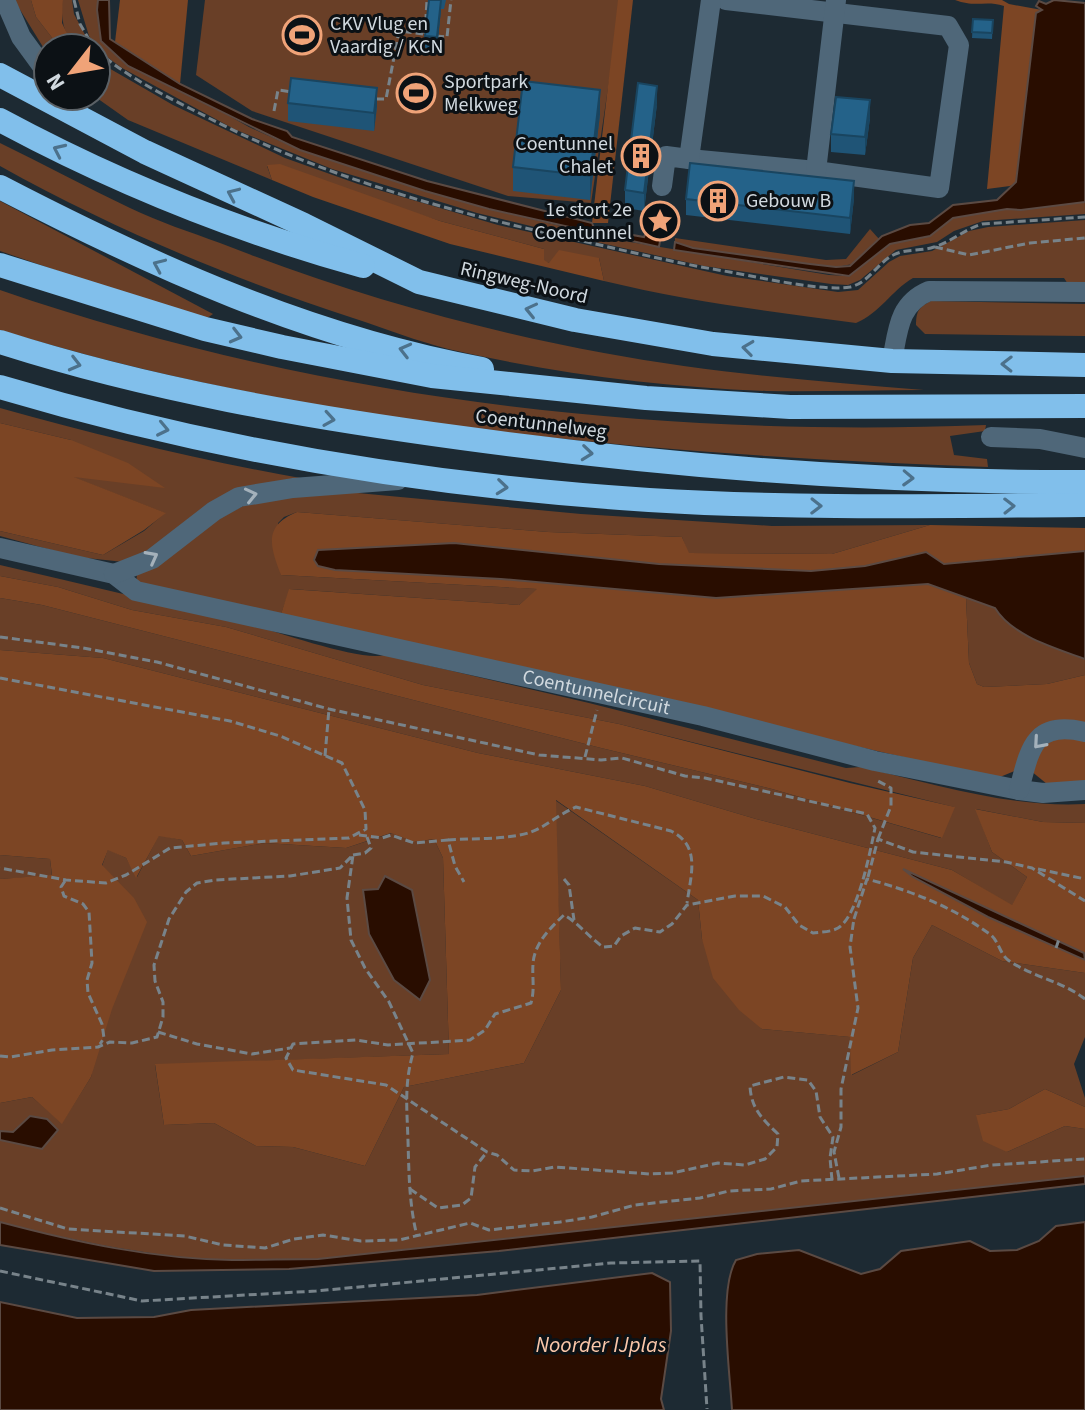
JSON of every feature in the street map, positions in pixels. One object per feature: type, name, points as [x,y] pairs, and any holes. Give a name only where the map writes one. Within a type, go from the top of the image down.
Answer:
[{"type":"highway","name":"Ringweg-Noord","points":[[0,75],[199,179],[304,225],[419,282],[606,326],[742,347],[892,361],[1085,365]]},
{"type":"highway","points":[[0,120],[118,178],[195,211],[299,248],[419,282]]},
{"type":"highway","points":[[0,187],[169,270],[301,321],[474,367],[646,398]]},
{"type":"highway","points":[[0,265],[113,303],[282,347],[432,376],[646,398],[790,407],[1085,406]]},
{"type":"highway","name":"Coentunnelweg","points":[[0,342],[99,370],[213,396],[319,417],[519,446],[788,472],[1085,482]]},
{"type":"highway","points":[[2,387],[135,423],[275,454],[424,478],[574,495],[750,505],[933,508],[1073,505]]},
{"type":"lane","points":[[5,0],[21,37],[32,52]]},
{"type":"lane","points":[[689,159],[711,0]]},
{"type":"lane","points":[[662,186],[666,156],[816,171],[939,188],[959,45],[948,26],[835,6],[726,0]]},
{"type":"lane","points":[[816,171],[835,6]]},
{"type":"lane","points":[[78,112],[86,122]]},
{"type":"lane","points":[[892,361],[904,310],[914,297],[929,291],[1085,292]]},
{"type":"lane","points":[[991,437],[1040,439],[1085,448]]},
{"type":"lane","points":[[114,574],[152,559],[214,511],[239,497],[293,488],[424,478]]},
{"type":"lane","points":[[1073,505],[1085,514]]},
{"type":"lane","name":"Coentunnelcircuit","points":[[0,548],[114,574],[136,591],[703,716],[875,761],[1019,790],[1043,793],[1085,790]]},
{"type":"lane","points":[[1019,790],[1028,756],[1038,738],[1056,728],[1085,732]]},
{"type":"path","points":[[74,0],[85,32]]},
{"type":"path","points":[[423,34],[427,0]]},
{"type":"path","points":[[371,98],[386,99],[399,31],[447,37],[451,0]]},
{"type":"path","points":[[112,64],[159,93],[239,134],[321,169],[543,233],[686,264],[835,287],[853,287],[897,253],[935,247],[967,228],[982,224],[1085,217]]},
{"type":"path","points":[[274,111],[278,90],[293,92]]},
{"type":"path","points":[[935,247],[969,255],[1030,243],[1085,238]]},
{"type":"path","points":[[0,637],[157,662],[329,709],[539,755],[601,760],[622,758],[685,776],[867,814],[875,828],[852,918],[850,947],[858,1008],[841,1089],[841,1127],[834,1152],[839,1180]]},
{"type":"path","points":[[0,678],[230,721],[280,736],[342,763],[365,810],[366,829],[358,835]]},
{"type":"path","points":[[585,757],[601,694]]},
{"type":"path","points":[[325,756],[329,709]]},
{"type":"path","points":[[687,905],[735,896],[763,896],[785,907],[799,925],[813,933],[836,929],[852,918],[891,806],[891,788],[876,778],[875,761]]},
{"type":"path","points":[[0,868],[66,880],[106,883],[126,875],[170,848],[326,840],[358,835],[382,838],[391,835],[414,843],[526,834],[541,829],[561,813],[576,807],[671,831],[683,837],[690,846],[687,905],[672,924],[660,932],[635,928],[621,936],[614,946],[603,947],[580,930],[574,920],[569,885],[564,879]]},
{"type":"path","points":[[0,1056],[98,1047],[110,1042],[132,1043],[157,1037],[163,1017],[163,1002],[155,981],[154,965],[169,919],[186,892],[197,883],[215,880],[290,876],[340,868],[353,855],[365,853],[371,848],[367,837]]},
{"type":"path","points":[[878,839],[913,852],[1006,862],[1085,879]]},
{"type":"path","points":[[448,840],[455,866],[464,882]]},
{"type":"path","points":[[353,855],[347,898],[351,940],[365,968],[389,1002],[413,1053],[406,1078],[405,1097],[409,1188],[417,1236]]},
{"type":"path","points":[[1032,868],[1085,901]]},
{"type":"path","points":[[867,879],[913,891],[958,915],[994,938],[1005,958],[1040,977],[1072,989],[1085,999]]},
{"type":"path","points":[[66,880],[61,887],[64,896],[83,904],[89,912],[92,963],[87,980],[88,993],[102,1024],[104,1038],[98,1047]]},
{"type":"path","points":[[574,920],[564,915],[535,948],[531,1003],[495,1014],[485,1030],[470,1040],[388,1045],[356,1040],[306,1041],[293,1044],[286,1058],[293,1070],[386,1085],[487,1152],[497,1155],[514,1170],[555,1167],[650,1174],[672,1173],[718,1163],[745,1165],[765,1159],[777,1147],[778,1134],[762,1120],[751,1101],[750,1086],[784,1077],[808,1080],[816,1091],[820,1117],[833,1137],[830,1158],[832,1180]]},
{"type":"path","points":[[1056,948],[1059,939]]},
{"type":"path","points":[[158,1032],[197,1044],[252,1054],[290,1048]]},
{"type":"path","points":[[409,1188],[438,1208],[462,1205],[471,1198],[475,1167],[487,1152]]},
{"type":"path","points":[[0,1208],[68,1229],[185,1236],[249,1249],[323,1235],[361,1241],[399,1240],[470,1223],[489,1230],[560,1222],[635,1205],[700,1198],[729,1191],[771,1189],[801,1181],[937,1174],[992,1165],[1085,1159]]},
{"type":"path","points":[[0,1271],[142,1301],[316,1291],[611,1263],[700,1261],[707,1409]]},
{"type":"shaded area","points":[[14,0],[31,0],[36,17],[48,32],[34,32]]},
{"type":"shaded area","points":[[31,0],[63,0],[62,23],[66,32],[48,32],[36,17]]},
{"type":"shaded area","points":[[63,0],[72,0],[74,14],[84,32],[67,32],[62,13]]},
{"type":"shaded area","points":[[78,0],[98,0],[100,32],[88,32]]},
{"type":"shaded area","points":[[120,0],[188,0],[180,84],[115,42]]},
{"type":"shaded area","name":"Sportpark Melkweg","points":[[205,0],[621,0],[591,203],[508,196],[252,111],[196,75]]},
{"type":"shaded area","points":[[618,0],[633,0],[608,223],[592,223]]},
{"type":"shaded area","points":[[955,0],[1002,0],[1042,10],[1036,13],[1016,183],[1010,186],[987,189],[1004,6]]},
{"type":"shaded area","points":[[112,51],[128,66],[300,150],[489,209],[624,241],[829,275],[849,276],[890,244],[929,236],[953,218],[1007,209],[1085,202],[1085,214],[983,221],[954,231],[937,242],[896,250],[860,280],[848,285],[704,266],[477,213],[332,169],[234,129],[112,61]]},
{"type":"shaded area","points":[[112,70],[173,105],[285,158],[358,184],[498,225],[727,276],[838,292],[858,290],[900,256],[932,251],[969,231],[1085,220],[1085,286],[1070,287],[1064,278],[913,278],[872,314],[856,323],[698,300],[604,281],[599,258],[549,263],[544,261],[544,249],[440,221],[267,166],[272,180],[128,120],[112,109]]},
{"type":"shaded area","points":[[0,143],[163,222],[314,277],[458,321],[604,353],[684,366],[924,390],[766,391],[686,386],[566,372],[448,349],[264,287],[130,232],[0,166]]},
{"type":"shaded area","points":[[280,164],[440,221],[544,249],[544,260],[549,263],[559,250],[599,258],[604,281],[450,244],[313,197],[272,180],[267,165]]},
{"type":"shaded area","points":[[0,201],[213,314],[203,321],[0,251]]},
{"type":"shaded area","points":[[870,229],[879,239],[853,264],[836,267],[693,248],[675,242],[675,238],[826,260],[846,259]]},
{"type":"shaded area","points":[[0,290],[119,328],[240,359],[363,384],[486,403],[611,417],[735,425],[986,425],[985,431],[950,436],[954,455],[987,459],[988,467],[864,462],[614,444],[365,413],[241,391],[120,363],[0,330]]},
{"type":"shaded area","points":[[931,301],[1085,304],[1085,336],[925,334],[916,325],[917,316],[919,310]]},
{"type":"shaded area","points":[[0,408],[152,447],[306,479],[240,489],[148,551],[124,562],[77,557],[0,536],[0,531],[103,555],[144,531],[165,513],[70,476],[71,440],[0,423]]},
{"type":"shaded area","points":[[0,423],[71,440],[128,463],[165,488],[74,477],[166,513],[103,555],[0,531]]},
{"type":"shaded area","points":[[347,492],[581,514],[772,526],[930,525],[832,554],[688,553],[682,537],[548,532],[297,512],[278,523],[281,575],[538,589],[519,605],[290,589],[281,614],[136,584],[137,574],[180,544],[224,516],[255,501]]},
{"type":"shaded area","points":[[297,512],[548,532],[682,537],[689,553],[832,554],[930,525],[1085,528],[1085,551],[944,564],[926,552],[865,566],[811,571],[659,564],[335,570],[501,579],[716,598],[928,584],[966,598],[969,663],[977,684],[984,687],[1047,684],[1085,675],[1085,723],[1055,720],[1041,727],[1017,770],[1000,777],[281,614],[289,589],[519,605],[537,589],[281,575],[272,546],[274,530]]},
{"type":"shaded area","points":[[0,565],[252,625],[339,650],[384,655],[846,768],[861,767],[1000,799],[1085,804],[1085,823],[1043,822],[976,809],[992,852],[1027,877],[1012,906],[952,870],[756,819],[645,786],[478,753],[103,658],[0,650],[0,598],[42,605],[772,789],[941,838],[954,807],[619,724],[423,685],[226,627],[132,610],[58,587],[0,576]]},
{"type":"shaded area","points":[[0,576],[58,587],[132,610],[226,627],[423,685],[619,724],[955,807],[942,838],[772,789],[42,605],[0,598]]},
{"type":"shaded area","points":[[966,598],[996,608],[1023,634],[1085,659],[1085,675],[1047,684],[984,687],[977,684],[969,663]]},
{"type":"shaded area","points":[[0,650],[103,658],[478,753],[645,786],[756,819],[952,870],[1012,905],[1027,877],[992,852],[975,809],[1043,822],[1085,823],[1085,973],[1002,961],[932,925],[913,958],[898,1052],[851,1075],[850,1037],[762,1029],[739,1010],[713,978],[702,939],[698,900],[556,800],[561,990],[524,1063],[404,1087],[365,1166],[293,1147],[256,1146],[214,1123],[164,1125],[155,1064],[449,1054],[443,858],[434,839],[414,842],[391,833],[346,848],[265,843],[191,856],[182,840],[159,836],[136,878],[126,858],[108,850],[102,865],[134,898],[147,922],[112,1009],[91,1077],[62,1124],[32,1097],[0,1103],[0,879],[52,875],[50,859],[0,855]]},
{"type":"shaded area","points":[[1085,736],[1085,781],[1047,784],[1031,771],[1035,759],[1050,739]]},
{"type":"shaded area","points":[[555,800],[698,900],[702,939],[762,1029],[851,1037],[852,1075],[898,1052],[913,958],[932,925],[1002,961],[1085,973],[1085,1037],[1074,1064],[1085,1107],[1045,1089],[1009,1109],[977,1115],[1007,1152],[1065,1126],[1085,1129],[1085,1176],[318,1259],[232,1260],[173,1256],[86,1242],[0,1222],[0,1103],[32,1097],[62,1123],[91,1077],[129,894],[102,866],[108,849],[126,858],[137,877],[159,835],[182,840],[191,856],[265,843],[346,848],[392,833],[414,842],[434,839],[443,858],[449,1054],[155,1065],[164,1125],[214,1123],[256,1146],[293,1147],[365,1166],[404,1087],[524,1063],[561,990]]},
{"type":"shaded area","points":[[0,855],[50,859],[52,876],[0,879]]},
{"type":"shaded area","points":[[1045,1089],[1085,1107],[1085,1129],[1065,1126],[1007,1152],[983,1141],[976,1115],[1009,1109]]},
{"type":"water","points":[[98,0],[109,0],[110,32],[100,32]]},
{"type":"water","points":[[1054,0],[1085,3],[1085,202],[1007,209],[953,218],[930,236],[890,244],[849,276],[674,250],[675,242],[693,248],[836,267],[850,266],[882,236],[910,225],[929,223],[953,205],[997,200],[1016,182],[1036,13],[1042,10],[1036,6],[1039,1],[1046,4]]},
{"type":"water","points":[[112,40],[180,84],[252,119],[287,131],[292,137],[427,181],[592,223],[594,228],[644,237],[646,232],[661,235],[659,247],[489,209],[300,150],[128,66],[112,51]]},
{"type":"water","points":[[454,543],[659,564],[811,571],[865,566],[926,552],[944,564],[1085,551],[1085,659],[1023,634],[995,608],[928,584],[716,598],[501,579],[335,570],[318,566],[314,560],[318,550]]},
{"type":"water","points":[[903,869],[1084,953],[1085,960],[988,917]]},
{"type":"water","points":[[385,876],[412,890],[430,980],[420,1000],[394,980],[369,934],[363,890],[378,889]]},
{"type":"water","points":[[30,1116],[47,1119],[58,1130],[42,1149],[0,1140],[0,1131],[13,1132]]},
{"type":"water","points":[[1085,1176],[1085,1184],[499,1251],[289,1269],[154,1271],[0,1245],[0,1222],[86,1243],[144,1253],[232,1260],[318,1259]]},
{"type":"water","points":[[1085,1222],[1085,1410],[732,1410],[726,1311],[736,1260],[757,1254],[799,1250],[861,1274],[880,1269],[901,1251],[970,1241],[990,1251],[1017,1250],[1039,1241],[1056,1226]]},
{"type":"water","name":"Noorder IJplas","points":[[652,1273],[670,1282],[671,1331],[661,1399],[664,1410],[0,1410],[0,1302],[77,1318],[154,1317],[191,1310],[477,1295]]},
{"type":"building","points":[[429,0],[441,0],[437,37],[425,36]]},
{"type":"building","points":[[973,19],[993,20],[992,33],[972,32]]},
{"type":"building","points":[[291,78],[377,88],[374,113],[288,103]]},
{"type":"building","points":[[523,81],[600,90],[590,176],[513,167]]},
{"type":"building","name":"Coentunnel Chalet","points":[[638,83],[657,86],[644,193],[625,190]]},
{"type":"building","points":[[836,97],[870,100],[865,137],[831,134]]},
{"type":"building","points":[[690,163],[854,181],[850,218],[686,199]]},
{"type":"place","name":"CKV Vlug en Vaardig / KCN","points":[[302,35]]},
{"type":"place","name":"Sportpark Melkweg","points":[[416,93]]},
{"type":"place","name":"Coentunnel Chalet","points":[[641,156]]},
{"type":"place","name":"Gebouw B","points":[[718,201]]},
{"type":"place","name":"1e stort 2e Coentunnel","points":[[660,221]]}]
